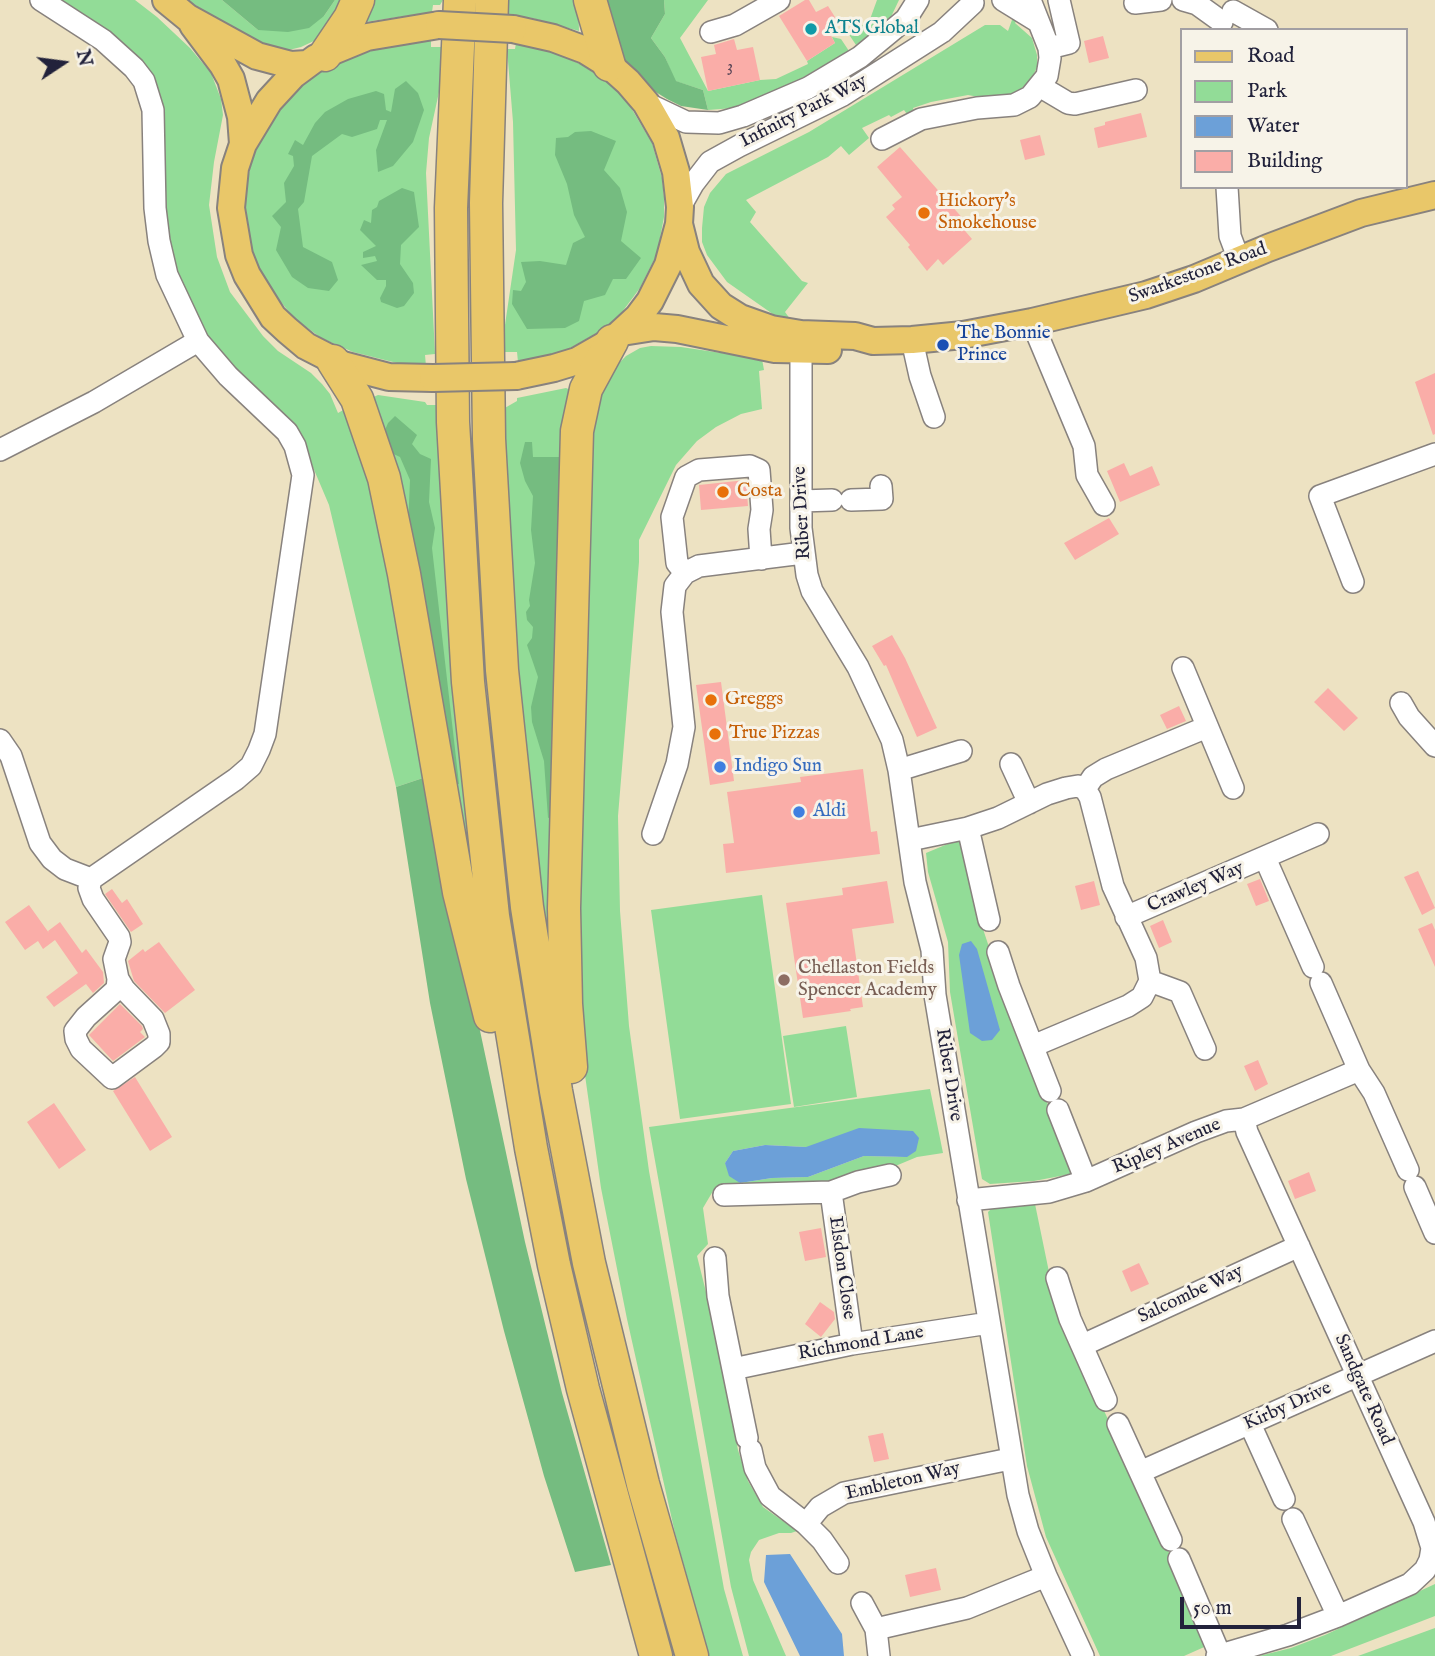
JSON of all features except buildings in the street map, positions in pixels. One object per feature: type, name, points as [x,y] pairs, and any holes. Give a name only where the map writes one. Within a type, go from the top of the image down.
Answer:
[{"type":"highway","points":[[316,59],[350,18],[358,0]]},
{"type":"highway","points":[[460,0],[451,208],[454,435],[468,682],[493,916],[531,1148],[554,1265],[583,1389],[656,1656]]},
{"type":"highway","points":[[492,0],[486,203],[487,388],[502,670],[529,920],[556,1091],[604,1328],[643,1484],[692,1656]]},
{"type":"highway","points":[[590,0],[609,65]]},
{"type":"highway","points":[[604,1328],[597,1246],[569,1050],[564,908],[577,431],[586,389],[617,337]]},
{"type":"highway","points":[[333,361],[357,398],[384,478],[404,574],[459,892],[516,1133],[554,1265]]},
{"type":"main road","points":[[166,0],[188,18],[257,56],[291,65],[316,59],[367,37],[439,25],[532,32],[586,50],[609,65],[646,103],[669,147],[676,172],[679,215],[674,247],[660,283],[644,309],[617,337],[577,361],[554,369],[516,376],[389,377],[333,361],[306,346],[273,317],[247,275],[239,255],[231,208],[235,168],[243,144],[269,101],[283,85],[316,59]]},
{"type":"main road","points":[[188,18],[231,79],[239,102],[243,144]]},
{"type":"main road","name":"Swarkestone Road","points":[[617,337],[654,327],[677,329],[750,345],[800,342],[856,346],[873,341],[963,335],[1032,323],[1146,295],[1362,213],[1435,195]]},
{"type":"main road","name":"Swarkestone Road","points":[[679,215],[691,267],[710,296],[740,318],[800,342]]},
{"type":"street","points":[[41,0],[103,40],[134,68],[144,81],[153,110],[155,208],[167,275],[198,341],[228,376],[263,407],[291,439],[303,475],[265,734],[250,766],[216,795],[91,879],[89,888],[93,899],[119,937],[114,959],[117,989],[86,1017],[75,1031],[81,1049],[112,1077],[159,1042],[153,1019],[118,979]]},
{"type":"street","points":[[711,32],[735,25],[779,0]]},
{"type":"street","name":"Infinity Park Way","points":[[646,103],[686,122],[719,123],[743,116],[808,88],[854,61],[906,19],[918,0]]},
{"type":"street","points":[[949,0],[979,2]]},
{"type":"street","points":[[1003,0],[1037,22]]},
{"type":"street","points":[[882,139],[921,119],[977,108],[1014,105],[1030,97],[1041,87],[1047,76],[1049,48],[1030,0]]},
{"type":"street","points":[[1049,48],[1069,43],[1059,0]]},
{"type":"street","points":[[1135,3],[1161,0]]},
{"type":"street","points":[[1183,0],[1261,27]]},
{"type":"street","name":"Infinity Park Way","points":[[679,215],[692,184],[710,162],[843,95],[942,32],[979,2]]},
{"type":"street","points":[[1041,87],[1068,103],[1075,104],[1136,90]]},
{"type":"street","points":[[1227,189],[1230,236],[1239,260]]},
{"type":"street","points":[[1032,323],[1084,446],[1087,475],[1104,505]]},
{"type":"street","points":[[912,340],[920,376],[934,417]]},
{"type":"street","points":[[0,450],[94,402],[198,341]]},
{"type":"street","name":"Riber Drive","points":[[800,342],[803,553],[812,591],[858,667],[892,740],[899,770],[915,882],[932,950],[935,995],[1010,1459],[1028,1531],[1083,1656]]},
{"type":"street","points":[[1353,582],[1320,496],[1435,454]]},
{"type":"street","points":[[685,573],[677,563],[672,517],[686,477],[699,470],[750,466],[759,470],[762,510],[761,559]]},
{"type":"street","points":[[801,501],[882,499],[881,486]]},
{"type":"street","points":[[653,834],[677,764],[684,727],[672,612],[675,586],[685,573],[699,566],[803,553]]},
{"type":"street","points":[[1183,668],[1233,788]]},
{"type":"street","points":[[1401,703],[1409,717],[1435,746]]},
{"type":"street","points":[[1085,789],[1093,777],[1106,769],[1207,727]]},
{"type":"street","points":[[0,740],[11,756],[40,843],[52,859],[65,869],[91,879]]},
{"type":"street","points":[[899,770],[961,751]]},
{"type":"street","points":[[1012,764],[1029,803]]},
{"type":"street","points":[[910,840],[968,828],[1066,788],[1078,786],[1085,789],[1090,797],[1113,886],[1146,958],[1150,981],[1142,998],[1128,1006],[1033,1046]]},
{"type":"street","points":[[968,828],[989,920]]},
{"type":"street","name":"Crawley Way","points":[[1126,918],[1318,834]]},
{"type":"street","name":"Crawley Way","points":[[1265,858],[1359,1070]]},
{"type":"street","points":[[998,952],[1086,1181]]},
{"type":"street","points":[[1150,981],[1180,992],[1205,1049]]},
{"type":"street","points":[[1359,1070],[1374,1093],[1435,1233]]},
{"type":"street","name":"Ripley Avenue","points":[[968,1199],[1049,1192],[1086,1181],[1196,1132],[1226,1121],[1244,1119],[1359,1070]]},
{"type":"street","name":"Sandgate Road","points":[[1218,1655],[1288,1635],[1410,1584],[1419,1577],[1430,1560],[1432,1548],[1424,1522],[1247,1132],[1244,1119]]},
{"type":"street","name":"Elsdon Close","points":[[724,1195],[831,1192],[858,1182],[890,1175]]},
{"type":"street","name":"Elsdon Close","points":[[831,1192],[852,1345]]},
{"type":"street","name":"Salcombe Way","points":[[1083,1345],[1298,1246]]},
{"type":"street","points":[[715,1258],[718,1296],[755,1468],[763,1486],[781,1506],[806,1524],[822,1540],[838,1563]]},
{"type":"street","points":[[1057,1278],[1070,1319],[1106,1400]]},
{"type":"street","name":"Richmond Lane","points":[[733,1369],[852,1345],[989,1322]]},
{"type":"street","name":"Kirby Drive","points":[[1140,1472],[1435,1341]]},
{"type":"street","points":[[1118,1424],[1175,1549],[1218,1655]]},
{"type":"street","points":[[1250,1424],[1338,1616]]},
{"type":"street","name":"Embleton Way","points":[[806,1524],[820,1507],[844,1493],[1010,1459]]},
{"type":"street","points":[[876,1629],[967,1608],[1046,1576]]},
{"type":"street","points":[[862,1603],[876,1629],[879,1656]]},
{"type":"green space","points":[[60,0],[135,0],[190,48],[211,73],[221,99],[223,115],[209,205],[217,257],[230,292],[263,336],[278,351],[311,373],[322,384],[330,394],[338,413],[345,409],[371,488],[379,523],[426,777],[396,787],[329,505],[298,432],[288,418],[236,369],[209,337],[197,319],[178,276],[164,218],[160,94],[153,78]]},
{"type":"green space","points":[[187,0],[222,0],[258,30],[324,16],[335,0],[349,0],[331,27],[316,40],[285,51],[262,46]]},
{"type":"green space","points":[[222,0],[335,0],[324,16],[309,28],[288,32],[258,30]]},
{"type":"green space","points":[[369,0],[443,0],[440,5],[433,5],[432,12],[365,22]]},
{"type":"green space","points":[[506,0],[578,0],[579,31],[532,18],[505,16]]},
{"type":"green space","points":[[605,0],[664,0],[665,14],[651,38],[665,57],[676,81],[703,90],[708,110],[681,106],[667,99],[651,89],[623,60]]},
{"type":"green space","points":[[664,0],[708,0],[680,38],[708,91],[776,79],[808,64],[807,61],[835,43],[832,37],[841,39],[849,51],[795,82],[757,99],[734,108],[708,110],[703,90],[675,81],[665,57],[651,38],[665,14]]},
{"type":"green space","points":[[877,0],[899,0],[890,19],[856,45],[848,33],[869,22]]},
{"type":"green space","points":[[1013,17],[1018,19],[1015,23],[1032,38],[1037,55],[1037,67],[1032,78],[1015,95],[989,99],[968,95],[931,102],[913,108],[914,111],[907,114],[904,110],[891,117],[889,115],[862,128],[869,138],[849,155],[841,146],[828,157],[746,200],[756,212],[750,222],[802,281],[808,283],[785,312],[793,323],[777,317],[727,282],[707,255],[702,242],[704,207],[710,193],[726,174],[809,132],[985,25],[1000,25],[1008,31]]},
{"type":"green space","points":[[431,39],[431,47],[444,47],[444,69],[429,138],[426,173],[435,354],[425,355],[426,366],[397,363],[353,352],[321,338],[293,317],[273,292],[254,259],[248,237],[245,195],[251,163],[263,133],[298,88],[326,68],[361,53],[378,47]]},
{"type":"green space","points":[[516,43],[553,52],[580,64],[608,82],[618,92],[630,106],[652,143],[662,178],[664,197],[664,217],[657,254],[640,288],[622,312],[604,329],[563,352],[518,362],[517,352],[501,352],[516,250],[513,122],[507,49],[515,49]]},
{"type":"green space","points":[[406,81],[418,93],[424,110],[413,142],[393,166],[378,172],[376,150],[387,120],[380,120],[377,129],[352,137],[342,134],[312,156],[304,202],[298,209],[303,247],[332,262],[338,280],[329,291],[308,288],[292,277],[276,250],[281,227],[272,216],[286,202],[284,183],[294,166],[293,156],[288,154],[295,140],[303,145],[315,123],[325,112],[348,99],[376,91],[384,94],[386,110],[391,112],[395,89]]},
{"type":"green space","points":[[591,131],[616,141],[604,170],[620,188],[627,212],[621,241],[641,258],[626,279],[613,279],[605,295],[584,301],[579,321],[565,328],[527,329],[512,304],[513,290],[521,291],[526,282],[521,262],[540,261],[566,265],[573,243],[585,237],[574,215],[567,184],[555,155],[556,138],[568,137],[575,132]]},
{"type":"green space","points":[[402,188],[414,192],[419,227],[401,245],[400,264],[413,283],[414,293],[404,306],[397,308],[381,302],[386,280],[377,280],[361,265],[377,261],[375,256],[363,258],[363,252],[376,246],[360,230],[364,220],[371,223],[372,210],[377,207],[379,201]]},
{"type":"green space","points":[[681,347],[762,359],[764,370],[759,371],[762,409],[741,414],[697,441],[676,465],[639,540],[618,816],[620,911],[629,1026],[649,1171],[724,1589],[743,1656],[709,1656],[675,1533],[601,1188],[582,1054],[577,957],[591,398],[626,356],[640,348]]},
{"type":"green space","points":[[566,388],[573,391],[562,1038],[542,909],[518,685],[503,409],[517,401],[517,398]]},
{"type":"green space","points":[[378,395],[440,405],[488,953],[369,399]]},
{"type":"green space","points":[[395,416],[417,435],[412,444],[420,454],[431,459],[429,502],[435,528],[432,548],[459,784],[454,785],[408,528],[410,480],[400,457],[385,450],[382,437],[388,423]]},
{"type":"green space","points":[[525,442],[532,442],[533,457],[559,457],[567,467],[553,816],[548,818],[544,761],[532,722],[531,707],[538,677],[527,645],[532,638],[533,627],[527,620],[526,612],[530,606],[535,563],[531,530],[533,496],[520,463]]},
{"type":"green space","points":[[426,777],[525,1242],[562,1393],[611,1565],[575,1572],[544,1476],[466,1179],[430,1003],[396,787]]},
{"type":"green space","points":[[962,838],[984,932],[1013,1019],[1010,1021],[1076,1173],[1034,1181],[990,1184],[982,1179],[950,992],[948,942],[928,872],[926,853]]},
{"type":"green space","points":[[762,895],[791,1104],[680,1119],[651,910]]},
{"type":"green space","points":[[846,1026],[857,1097],[794,1107],[783,1036]]},
{"type":"green space","points":[[930,1089],[943,1153],[917,1157],[893,1167],[830,1182],[713,1191],[703,1208],[708,1244],[697,1256],[711,1312],[738,1450],[748,1481],[763,1507],[797,1531],[779,1533],[759,1540],[749,1560],[753,1580],[786,1656],[749,1656],[731,1587],[649,1127]],"holes":[[[765,1145],[907,1157],[864,1156],[808,1177],[772,1178],[740,1183],[725,1163],[733,1151]]]},
{"type":"green space","points":[[1035,1204],[1056,1306],[1211,1644],[1184,1656],[1100,1656],[1046,1537],[1027,1466],[988,1212],[994,1206]]},
{"type":"green space","points":[[1435,1584],[1435,1616],[1331,1656],[1259,1656],[1325,1635]]},
{"type":"green space","points":[[1435,1628],[1435,1656],[1358,1656]]},
{"type":"water","points":[[971,941],[977,949],[1000,1030],[992,1040],[982,1041],[970,1033],[959,955],[962,944]]},
{"type":"water","points":[[859,1128],[913,1131],[919,1138],[916,1151],[907,1157],[864,1156],[808,1177],[772,1178],[740,1183],[729,1176],[725,1163],[733,1151],[765,1145],[806,1147]]},
{"type":"water","points":[[790,1554],[842,1634],[844,1656],[800,1656],[764,1582],[766,1555]]},
{"type":"place","name":"ATS Global","points":[[811,29]]},
{"type":"place","name":"Hickory's Smokehouse","points":[[924,213]]},
{"type":"place","name":"The Bonnie Prince","points":[[943,345]]},
{"type":"place","name":"Costa","points":[[723,492]]},
{"type":"place","name":"Greggs","points":[[711,700]]},
{"type":"place","name":"True Pizzas","points":[[715,734]]},
{"type":"place","name":"Indigo Sun","points":[[720,767]]},
{"type":"place","name":"Aldi","points":[[799,812]]},
{"type":"place","name":"Chellaston Fields Spencer Academy","points":[[784,980]]}]
